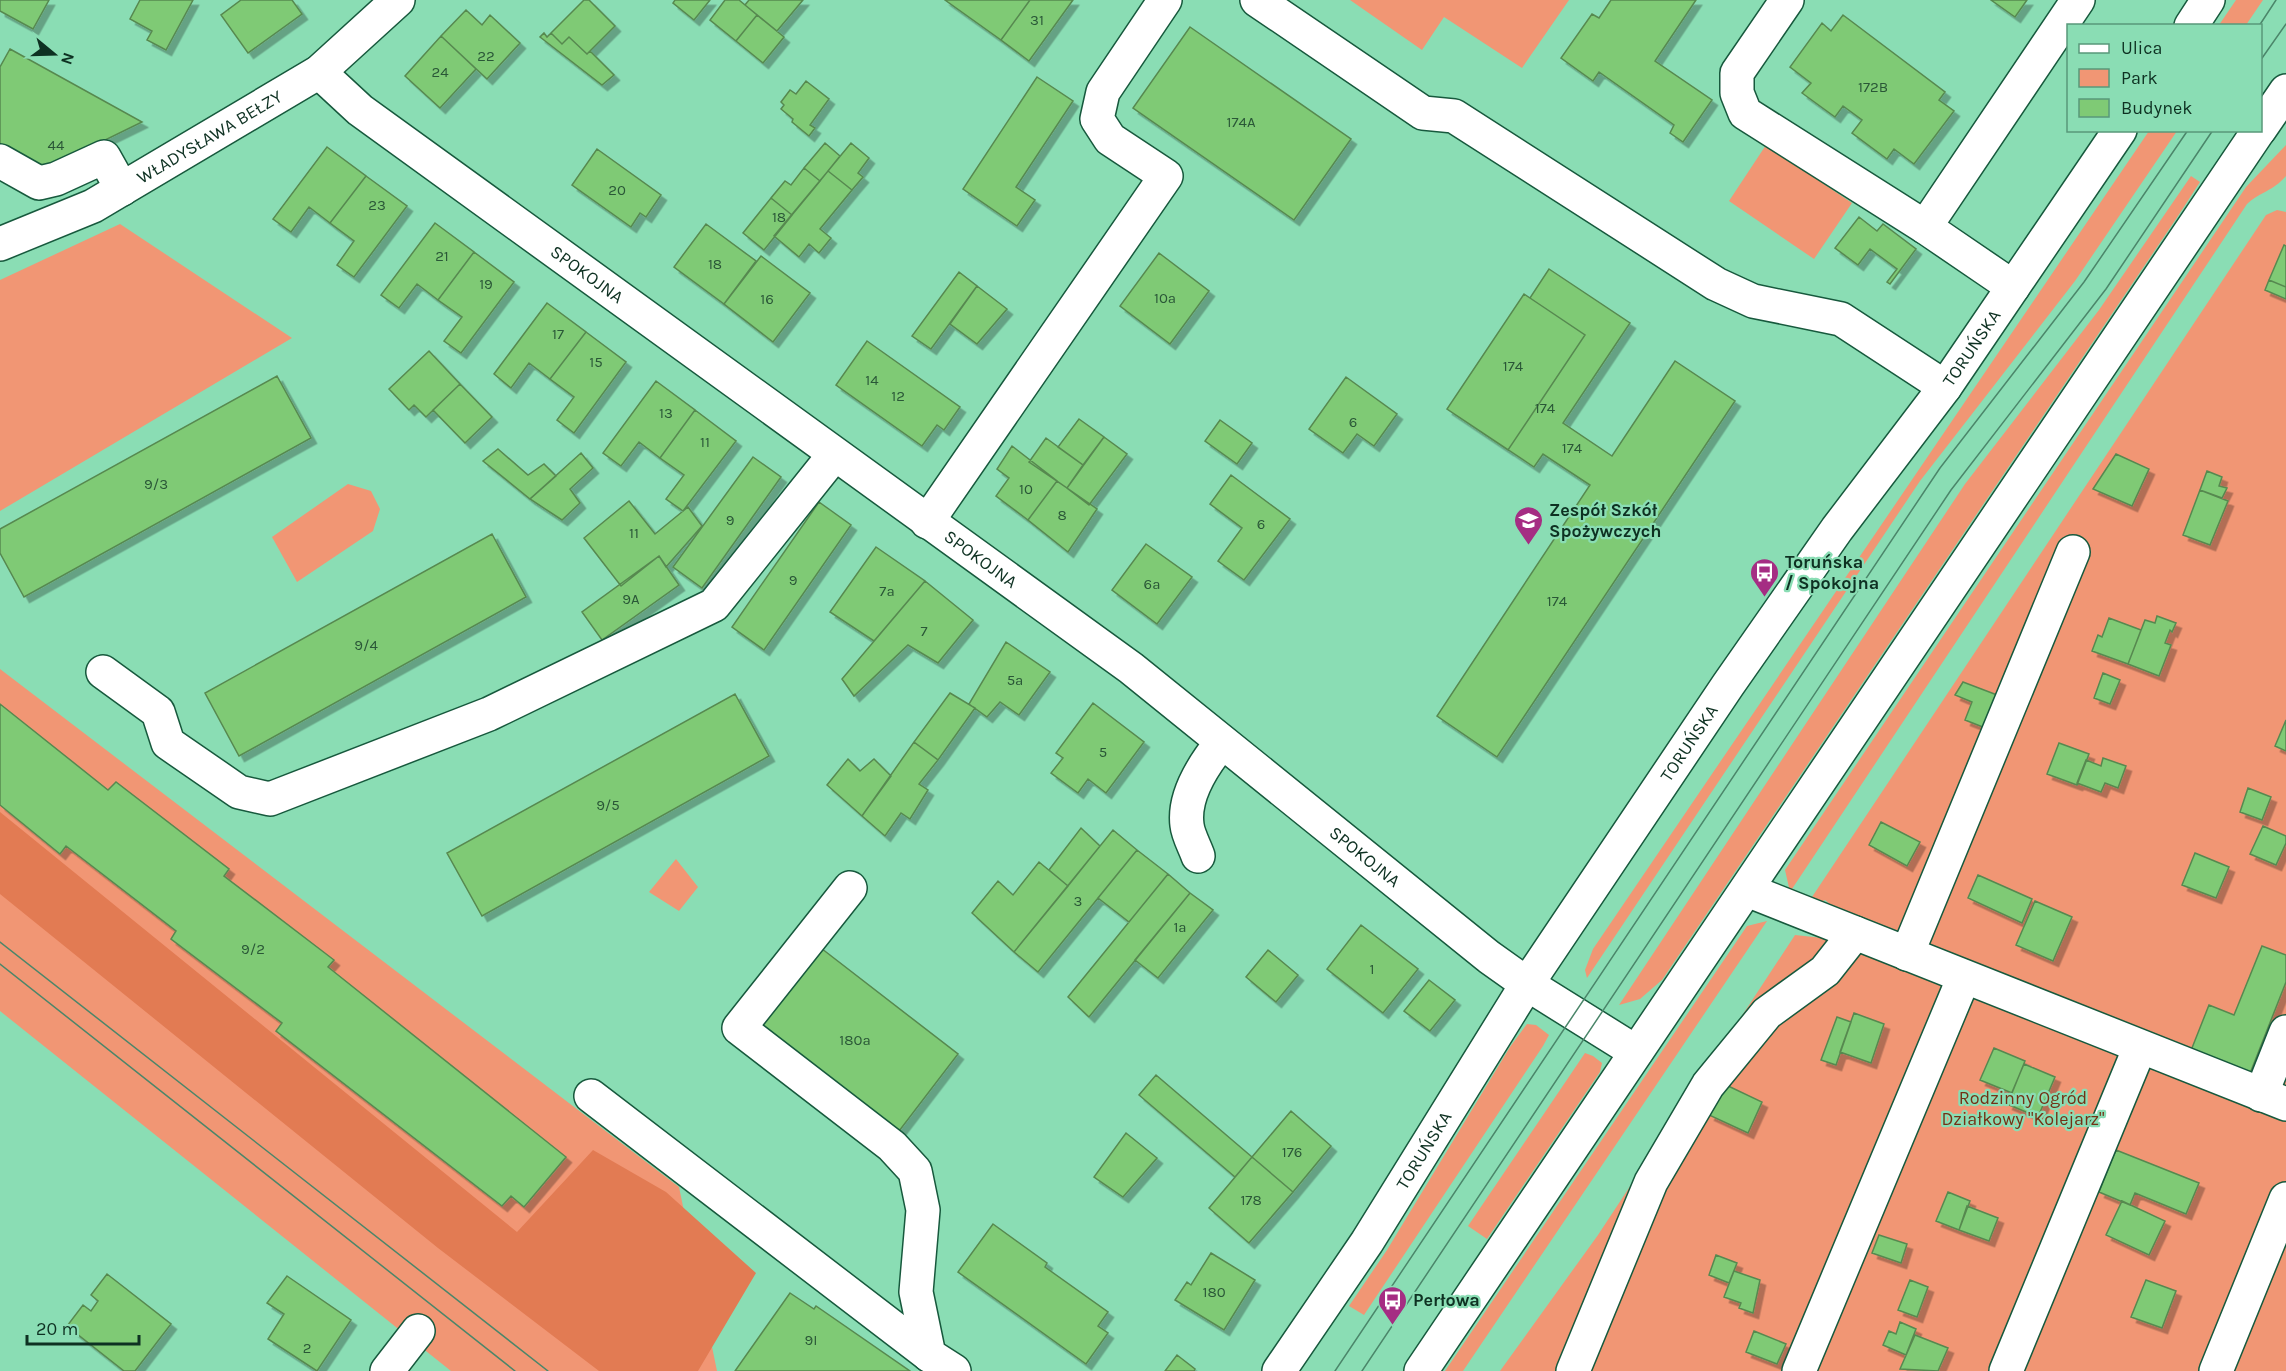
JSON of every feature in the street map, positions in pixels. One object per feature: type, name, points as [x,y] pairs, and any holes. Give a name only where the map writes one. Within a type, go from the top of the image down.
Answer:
[{"type":"main road","name":"WŁADYSŁAWA BEŁZY","points":[[0,244],[93,206],[319,72],[398,0]]},
{"type":"main road","points":[[927,522],[1166,176],[1110,139],[1096,119],[1103,92],[1165,0]]},
{"type":"main road","points":[[1257,0],[1423,113],[1454,116],[1716,284],[1753,301],[1841,319],[1945,387]]},
{"type":"main road","points":[[1787,0],[1737,73],[1737,93],[1745,113],[1925,227],[2013,287]]},
{"type":"main road","points":[[1925,227],[2078,0]]},
{"type":"main road","points":[[2192,24],[2208,0]]},
{"type":"main road","name":"SPOKOJNA","points":[[319,72],[360,110],[1131,668],[1489,957],[1527,984],[1636,1052]]},
{"type":"main road","points":[[2262,127],[2286,91]]},
{"type":"main road","name":"TORUŃSKA","points":[[1279,1371],[1366,1242],[1527,984],[1728,686],[1824,547],[1945,387],[2119,132]]},
{"type":"main road","points":[[1421,1371],[2259,132]]},
{"type":"main road","points":[[0,161],[39,183],[56,179],[104,157],[122,189]]},
{"type":"main road","points":[[103,672],[158,712],[168,743],[239,792],[270,799],[489,714],[714,605],[834,455]]},
{"type":"main road","points":[[1907,954],[2073,552]]},
{"type":"main road","points":[[1198,856],[1187,826],[1190,796],[1207,761],[1222,742]]},
{"type":"main road","points":[[850,888],[739,1028],[892,1146],[915,1171],[923,1210],[916,1292],[941,1363]]},
{"type":"main road","points":[[1747,891],[2274,1100],[2286,1032]]},
{"type":"main road","points":[[1573,1371],[1651,1182],[1708,1085],[1767,1013],[1825,971],[1856,933]]},
{"type":"main road","points":[[1798,1371],[1964,977]]},
{"type":"main road","points":[[2006,1371],[2140,1047]]},
{"type":"main road","points":[[591,1096],[941,1363]]},
{"type":"main road","points":[[2216,1371],[2286,1199]]},
{"type":"main road","points":[[387,1371],[418,1331]]},
{"type":"green space","points":[[1350,0],[1569,0],[1522,68],[1444,17],[1422,50]]},
{"type":"green space","points":[[2236,0],[2263,0],[2247,24],[2220,24]]},
{"type":"green space","points":[[2148,132],[2176,132],[2075,281],[1920,481],[1587,978],[1585,970],[1593,949]]},
{"type":"green space","points":[[1766,145],[1852,203],[1814,259],[1729,201]]},
{"type":"green space","points":[[2286,145],[2286,176],[2247,204],[1790,892],[1785,870],[2246,187]]},
{"type":"green space","points":[[2191,176],[2200,182],[2176,219],[1662,980],[1640,999],[1619,1005],[1965,484],[2099,310]]},
{"type":"green space","name":"Rodzinny Ogród Działkowy \"Kolejarz\"","points":[[2277,210],[2286,212],[2286,1371],[1500,1371],[1598,1235],[1795,935],[1823,938],[1838,911],[1825,900],[1819,903],[1812,900],[1812,897],[2266,215]]},
{"type":"green space","points":[[120,224],[292,338],[0,511],[0,280]]},
{"type":"green space","points":[[348,484],[371,491],[380,509],[373,531],[297,582],[272,537]]},
{"type":"green space","points":[[0,669],[679,1187],[717,1371],[451,1371],[0,1011]]},
{"type":"green space","points":[[676,859],[698,887],[679,911],[649,892]]},
{"type":"green space","points":[[1767,921],[1463,1371],[1445,1371],[1747,926]]},
{"type":"green space","points":[[1527,1024],[1536,1025],[1549,1035],[1543,1046],[1364,1315],[1349,1306],[1387,1250],[1510,1047]]},
{"type":"green space","points":[[1585,1053],[1602,1063],[1600,1072],[1487,1239],[1468,1226]]},
{"type":"shaded area","points":[[0,812],[517,1232],[593,1150],[666,1192],[756,1273],[698,1371],[599,1371],[438,1248],[0,894]]},
{"type":"building","points":[[0,0],[49,0],[33,29],[0,11]]},
{"type":"building","points":[[140,0],[193,0],[166,50],[147,40],[152,31],[130,19]]},
{"type":"building","points":[[241,0],[292,0],[302,14],[248,53],[221,15]]},
{"type":"building","points":[[584,0],[589,0],[615,26],[587,54],[569,37],[562,44],[551,33]]},
{"type":"building","points":[[675,0],[710,0],[694,20],[673,3]]},
{"type":"building","points":[[725,0],[739,0],[757,15],[736,41],[710,20]]},
{"type":"building","points":[[749,0],[803,0],[777,31],[745,5]]},
{"type":"building","points":[[945,0],[1030,0],[1001,40]]},
{"type":"building","points":[[1030,0],[1073,0],[1029,61],[1001,40]]},
{"type":"building","points":[[1611,0],[1696,0],[1655,61],[1712,100],[1683,142],[1670,133],[1674,125],[1599,72],[1593,81],[1561,58],[1592,14],[1599,18]]},
{"type":"building","points":[[1991,0],[2027,0],[2015,17]]},
{"type":"building","points":[[466,10],[482,25],[490,15],[520,43],[487,79],[441,36]]},
{"type":"building","points":[[757,15],[784,37],[763,63],[736,41]]},
{"type":"building","points":[[1843,15],[1945,92],[1939,100],[1954,111],[1914,164],[1894,149],[1887,159],[1852,133],[1862,120],[1843,106],[1835,117],[1802,93],[1811,83],[1790,67],[1822,23],[1831,31]]},
{"type":"building","points":[[1190,27],[1351,139],[1294,220],[1133,108]]},
{"type":"building","points":[[544,33],[547,37],[551,33],[562,44],[569,37],[587,54],[590,51],[614,75],[602,85],[540,37]]},
{"type":"building","points":[[441,36],[476,69],[440,108],[405,76]]},
{"type":"building","points":[[10,49],[142,122],[46,169],[0,145],[0,67]]},
{"type":"building","points":[[1037,77],[1073,101],[1016,187],[1035,200],[1017,226],[963,189]]},
{"type":"building","points":[[806,81],[829,99],[810,125],[815,128],[809,136],[781,109],[784,105],[781,102],[790,90],[796,94]]},
{"type":"building","points":[[825,143],[840,156],[820,181],[804,168]]},
{"type":"building","points":[[851,143],[869,158],[858,173],[863,177],[852,190],[828,171]]},
{"type":"building","points":[[327,147],[366,176],[330,223],[309,207],[291,232],[273,219]]},
{"type":"building","points":[[597,149],[661,195],[646,217],[640,213],[631,227],[572,185]]},
{"type":"building","points":[[804,168],[820,181],[792,215],[771,198],[785,181],[791,185]]},
{"type":"building","points":[[828,171],[852,190],[820,229],[831,238],[819,253],[809,244],[799,257],[774,236]]},
{"type":"building","points":[[366,176],[407,206],[354,277],[337,265],[354,241],[330,223]]},
{"type":"building","points":[[771,198],[792,215],[764,250],[743,233]]},
{"type":"building","points":[[1859,217],[1877,231],[1883,224],[1916,249],[1890,284],[1887,282],[1897,269],[1870,249],[1858,265],[1835,248]]},
{"type":"building","points":[[435,223],[474,252],[438,300],[417,284],[399,308],[381,295]]},
{"type":"building","points":[[706,224],[756,261],[724,304],[674,267]]},
{"type":"building","points":[[2284,245],[2286,246],[2286,287],[2269,280]]},
{"type":"building","points":[[474,252],[514,282],[461,353],[444,341],[462,317],[438,300]]},
{"type":"building","points":[[1159,253],[1209,291],[1170,344],[1120,306]]},
{"type":"building","points":[[761,256],[810,293],[773,342],[724,304]]},
{"type":"building","points":[[1549,269],[1630,323],[1563,423],[1612,456],[1675,361],[1735,401],[1497,757],[1437,716],[1590,485],[1543,454],[1534,467],[1447,409],[1524,294],[1530,298]]},
{"type":"building","points":[[959,272],[977,286],[931,349],[912,336]]},
{"type":"building","points":[[2269,280],[2286,287],[2286,299],[2265,290]]},
{"type":"building","points":[[977,286],[1007,309],[977,344],[950,324]]},
{"type":"building","points":[[1524,294],[1585,335],[1508,450],[1447,409]]},
{"type":"building","points":[[547,303],[586,332],[550,379],[529,363],[511,388],[494,374]]},
{"type":"building","points":[[586,332],[626,362],[574,433],[557,420],[574,397],[550,379]]},
{"type":"building","points":[[867,341],[960,407],[944,430],[937,425],[922,446],[836,385]]},
{"type":"building","points":[[429,351],[460,384],[426,417],[414,405],[409,410],[389,389]]},
{"type":"building","points":[[277,376],[311,438],[24,597],[0,553],[0,529]]},
{"type":"building","points":[[1346,377],[1397,414],[1374,446],[1357,434],[1343,453],[1309,429]]},
{"type":"building","points":[[656,381],[695,410],[660,458],[639,442],[621,466],[603,453]]},
{"type":"building","points":[[460,384],[492,417],[465,443],[433,410]]},
{"type":"building","points":[[695,410],[736,441],[683,511],[666,499],[684,475],[660,458]]},
{"type":"building","points":[[1079,419],[1104,437],[1083,465],[1058,447]]},
{"type":"building","points":[[1220,420],[1252,443],[1237,464],[1205,441]]},
{"type":"building","points":[[1104,437],[1127,454],[1089,505],[1067,488]]},
{"type":"building","points":[[1046,438],[1083,465],[1067,488],[1029,462]]},
{"type":"building","points":[[1012,446],[1057,481],[1028,520],[996,496],[1009,478],[997,469]]},
{"type":"building","points":[[498,449],[528,475],[544,464],[556,476],[530,499],[483,461]]},
{"type":"building","points":[[581,453],[593,468],[570,489],[580,503],[562,520],[530,499]]},
{"type":"building","points":[[2116,454],[2149,469],[2132,506],[2093,489]]},
{"type":"building","points":[[753,457],[781,477],[702,588],[673,567]]},
{"type":"building","points":[[2207,471],[2222,477],[2219,486],[2227,488],[2222,498],[2200,490]]},
{"type":"building","points":[[1231,475],[1290,519],[1244,580],[1218,561],[1242,528],[1210,504]]},
{"type":"building","points":[[1057,481],[1097,509],[1068,552],[1028,520]]},
{"type":"building","points":[[2200,490],[2228,501],[2210,545],[2183,535]]},
{"type":"building","points":[[629,501],[655,534],[688,507],[702,526],[666,567],[659,556],[621,586],[584,538]]},
{"type":"building","points":[[819,502],[851,525],[764,650],[732,627]]},
{"type":"building","points":[[492,534],[526,597],[239,756],[205,693]]},
{"type":"building","points":[[1146,544],[1192,577],[1157,624],[1112,590]]},
{"type":"building","points":[[876,547],[925,581],[874,641],[830,612]]},
{"type":"building","points":[[659,556],[679,585],[602,640],[582,612]]},
{"type":"building","points":[[925,581],[973,620],[938,663],[908,645],[854,696],[842,679]]},
{"type":"building","points":[[2157,616],[2176,623],[2172,632],[2170,630],[2165,643],[2171,645],[2159,676],[2128,664],[2145,620],[2155,623]]},
{"type":"building","points":[[2109,618],[2141,630],[2128,664],[2092,651],[2098,635],[2102,637]]},
{"type":"building","points":[[1006,642],[1050,672],[1019,715],[1000,702],[987,717],[969,704]]},
{"type":"building","points":[[2103,673],[2120,680],[2110,704],[2094,698]]},
{"type":"building","points":[[1963,682],[2005,698],[1993,731],[1965,720],[1972,702],[1955,695]]},
{"type":"building","points":[[950,693],[975,708],[938,760],[914,742]]},
{"type":"building","points":[[735,694],[769,756],[482,916],[447,853]]},
{"type":"building","points":[[1093,703],[1144,742],[1106,793],[1088,779],[1078,793],[1051,773],[1063,758],[1056,753]]},
{"type":"building","points":[[0,704],[108,790],[116,782],[229,869],[224,876],[334,960],[328,967],[566,1157],[524,1207],[511,1196],[502,1206],[276,1031],[282,1023],[171,939],[176,931],[66,846],[60,854],[0,805]]},
{"type":"building","points":[[2286,720],[2286,751],[2275,746]]},
{"type":"building","points":[[914,742],[938,760],[919,784],[928,790],[910,819],[901,813],[885,836],[862,816]]},
{"type":"building","points":[[2059,743],[2089,754],[2077,785],[2047,774]]},
{"type":"building","points":[[2103,758],[2126,766],[2118,788],[2105,783],[2101,792],[2077,783],[2086,760],[2101,766]]},
{"type":"building","points":[[848,759],[860,771],[874,759],[891,776],[862,816],[827,785]]},
{"type":"building","points":[[2248,788],[2271,797],[2262,820],[2240,812]]},
{"type":"building","points":[[1881,822],[1920,842],[1907,866],[1869,845]]},
{"type":"building","points":[[2263,826],[2286,836],[2286,843],[2276,865],[2250,854]]},
{"type":"building","points":[[1081,828],[1100,846],[1068,886],[1049,870]]},
{"type":"building","points":[[1113,830],[1137,850],[1038,972],[1014,952]]},
{"type":"building","points":[[1137,850],[1168,874],[1129,922],[1098,898]]},
{"type":"building","points":[[2195,853],[2229,867],[2216,898],[2182,885]]},
{"type":"building","points":[[1039,862],[1068,886],[1014,952],[972,913],[998,881],[1013,895]]},
{"type":"building","points":[[1168,874],[1190,893],[1089,1017],[1068,997]]},
{"type":"building","points":[[1978,875],[2032,899],[2022,923],[1968,898]]},
{"type":"building","points":[[1190,893],[1213,910],[1158,978],[1135,960]]},
{"type":"building","points":[[2035,901],[2072,917],[2053,961],[2016,945]]},
{"type":"building","points":[[1361,925],[1418,969],[1383,1013],[1327,969]]},
{"type":"building","points":[[817,945],[958,1054],[896,1135],[753,1026]]},
{"type":"building","points":[[2262,946],[2286,955],[2286,982],[2249,1076],[2190,1053],[2209,1005],[2234,1015]]},
{"type":"building","points":[[1268,950],[1298,975],[1276,1002],[1246,977]]},
{"type":"building","points":[[1429,980],[1455,1000],[1430,1031],[1404,1011]]},
{"type":"building","points":[[1854,1013],[1884,1024],[1871,1063],[1840,1052]]},
{"type":"building","points":[[1837,1017],[1851,1022],[1836,1065],[1821,1060]]},
{"type":"building","points":[[1994,1048],[2025,1061],[2012,1093],[1980,1080]]},
{"type":"building","points":[[2024,1064],[2055,1077],[2038,1117],[2007,1104]]},
{"type":"building","points":[[1156,1075],[1252,1157],[1235,1177],[1139,1095]]},
{"type":"building","points":[[1724,1084],[1762,1102],[1748,1133],[1709,1115]]},
{"type":"building","points":[[1291,1111],[1331,1146],[1293,1192],[1252,1157]]},
{"type":"building","points":[[1126,1133],[1157,1158],[1123,1197],[1094,1177]]},
{"type":"building","points":[[2116,1150],[2199,1183],[2186,1214],[2135,1193],[2130,1205],[2099,1192]]},
{"type":"building","points":[[1252,1157],[1293,1192],[1249,1243],[1209,1208]]},
{"type":"building","points":[[1948,1192],[1970,1201],[1959,1230],[1936,1221]]},
{"type":"building","points":[[2122,1201],[2165,1221],[2149,1255],[2106,1235]]},
{"type":"building","points":[[1967,1206],[1998,1218],[1989,1241],[1959,1230]]},
{"type":"building","points":[[993,1224],[1047,1263],[1045,1267],[1108,1312],[1098,1326],[1108,1333],[1086,1364],[958,1272]]},
{"type":"building","points":[[1879,1235],[1907,1244],[1901,1263],[1872,1253]]},
{"type":"building","points":[[1211,1253],[1255,1280],[1224,1330],[1175,1300],[1187,1282],[1191,1285]]},
{"type":"building","points":[[1716,1255],[1737,1263],[1729,1283],[1709,1275]]},
{"type":"building","points":[[1734,1271],[1760,1280],[1753,1313],[1739,1308],[1741,1303],[1724,1297]]},
{"type":"building","points":[[107,1274],[171,1324],[135,1371],[124,1371],[67,1326],[83,1305],[91,1311],[98,1301],[91,1295]]},
{"type":"building","points":[[287,1276],[351,1320],[317,1371],[268,1339],[284,1314],[267,1303]]},
{"type":"building","points":[[1910,1280],[1928,1287],[1917,1317],[1898,1310]]},
{"type":"building","points":[[2146,1280],[2176,1291],[2162,1328],[2131,1317]]},
{"type":"building","points":[[790,1293],[814,1309],[816,1306],[910,1371],[735,1371]]},
{"type":"building","points":[[1900,1322],[1916,1329],[1906,1355],[1883,1345],[1889,1331],[1896,1334]]},
{"type":"building","points":[[1754,1331],[1786,1344],[1777,1364],[1746,1352]]},
{"type":"building","points":[[1915,1335],[1948,1348],[1938,1371],[1900,1369]]},
{"type":"building","points":[[1177,1355],[1195,1369],[1194,1371],[1165,1371]]},
{"type":"tram line","points":[[2260,24],[2276,0]]},
{"type":"tram line","points":[[2262,58],[2286,24]]},
{"type":"tram line","points":[[1335,1371],[1940,468],[2084,282],[2187,132]]},
{"type":"tram line","points":[[1362,1371],[1951,490],[2106,289],[2212,132]]},
{"type":"tram line","points":[[0,942],[548,1371]]},
{"type":"tram line","points":[[0,964],[515,1371]]},
{"type":"place","name":"Zespół Szkół Spożywczych","points":[[1528,546]]},
{"type":"place","name":"Toruńska / Spokojna","points":[[1764,598]]},
{"type":"place","name":"Perłowa","points":[[1392,1326]]}]
